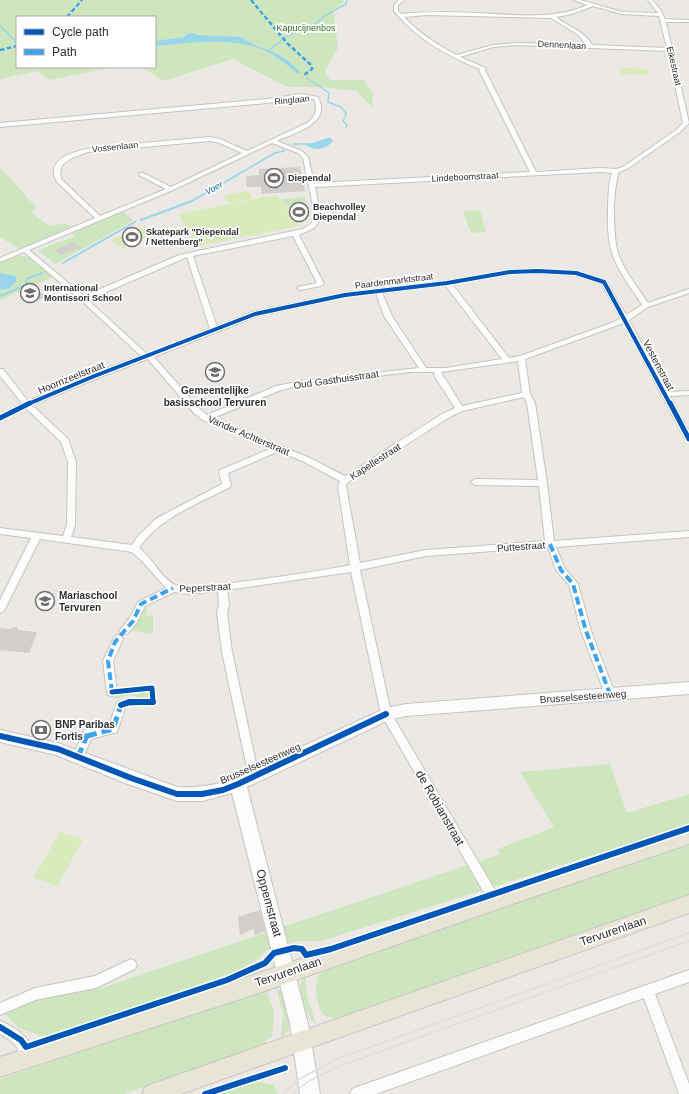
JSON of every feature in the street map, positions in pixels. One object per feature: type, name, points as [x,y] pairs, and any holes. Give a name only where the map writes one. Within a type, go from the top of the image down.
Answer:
[{"type":"main road","name":"Tervurenlaan","points":[[0,1067],[287,973],[689,836]]},
{"type":"main road","name":"Tervurenlaan","points":[[152,1094],[689,904]]},
{"type":"street","points":[[402,0],[396,5],[396,11],[421,35],[455,57],[483,68],[482,70],[534,174]]},
{"type":"street","points":[[575,0],[622,13],[689,21]]},
{"type":"street","name":"Eikestraat","points":[[616,171],[633,162],[678,131],[687,123],[662,17],[650,0]]},
{"type":"street","points":[[400,16],[443,13],[553,17],[574,13],[592,5]]},
{"type":"street","points":[[553,17],[576,31],[588,41],[590,47]]},
{"type":"street","name":"Dennenlaan","points":[[455,57],[502,45],[530,44],[670,50]]},
{"type":"street","name":"Ringlaan","points":[[0,126],[316,98],[320,108],[320,113],[309,124],[271,141]]},
{"type":"street","name":"Vossenlaan","points":[[100,219],[59,181],[56,176],[56,172],[61,163],[73,154],[88,150],[204,139],[218,140],[246,153]]},
{"type":"street","points":[[0,260],[171,189],[271,141],[291,148],[304,156],[308,162],[318,219],[313,226],[294,233],[180,256],[83,299]]},
{"type":"street","name":"Lindeboomstraat","points":[[313,185],[600,170],[616,171]]},
{"type":"street","points":[[616,171],[614,175],[612,196],[613,249],[646,306]]},
{"type":"street","points":[[141,174],[171,189]]},
{"type":"street","points":[[294,233],[321,284],[300,288]]},
{"type":"street","name":"Vander Achterstraat","points":[[25,250],[148,357],[197,411],[206,418],[307,460],[345,480]]},
{"type":"street","points":[[189,254],[214,330]]},
{"type":"street","name":"Paardenmarktstraat","points":[[148,357],[255,314],[340,296],[447,283],[522,271],[556,271],[588,276],[604,282],[625,320]]},
{"type":"street","points":[[447,283],[507,360]]},
{"type":"street","points":[[378,291],[388,316],[424,370],[437,371],[521,358],[617,324],[646,306],[689,291]]},
{"type":"street","name":"Vestenstraat","points":[[625,320],[689,439]]},
{"type":"street","name":"Hoornzeelstraat","points":[[0,418],[27,404],[92,377],[148,357]]},
{"type":"street","points":[[521,358],[526,394],[531,403],[543,483],[550,544],[561,570],[573,584],[586,631],[610,694]]},
{"type":"street","name":"Oud Gasthuisstraat","points":[[206,418],[279,388],[301,382],[410,370],[424,370]]},
{"type":"street","points":[[0,371],[27,404],[63,437],[72,462],[71,525],[66,540]]},
{"type":"street","points":[[437,371],[460,409]]},
{"type":"street","points":[[665,394],[689,393]]},
{"type":"street","name":"Kapellestraat","points":[[386,714],[355,568],[342,486],[345,480],[437,421],[460,409],[526,394]]},
{"type":"street","points":[[0,531],[134,549],[142,537],[160,520],[227,485],[223,472],[280,448]]},
{"type":"street","points":[[475,482],[543,483]]},
{"type":"street","name":"Puttestraat","points":[[355,568],[426,553],[689,534]]},
{"type":"street","points":[[0,609],[37,536]]},
{"type":"street","name":"Peperstraat","points":[[134,549],[143,555],[166,583],[173,588],[182,590],[222,587],[355,568]]},
{"type":"street","points":[[222,587],[224,604],[222,613],[227,652],[254,777]]},
{"type":"street","points":[[124,631],[133,621],[141,604],[173,588]]},
{"type":"street","points":[[112,692],[108,662],[118,639]]},
{"type":"street","name":"Brusselsesteenweg","points":[[0,736],[51,747],[177,794],[194,795],[223,790],[238,784],[386,714],[450,705],[689,688]]},
{"type":"street","points":[[78,757],[88,734],[113,729],[121,706]]},
{"type":"street","name":"de Robianstraat","points":[[386,714],[495,901]]},
{"type":"street","name":"Oppemstraat","points":[[238,784],[303,1041],[310,1094]]},
{"type":"street","points":[[0,1008],[35,994],[96,982],[131,965]]},
{"type":"street","points":[[357,1094],[689,976]]},
{"type":"street","points":[[648,991],[686,1094]]},
{"type":"street","points":[[0,1028],[21,1040],[26,1047],[28,1058]]},
{"type":"green space","name":"Kapucijnenbos","points":[[0,0],[343,0],[344,2],[333,10],[338,48],[325,71],[330,80],[364,80],[373,93],[372,107],[357,91],[321,87],[287,87],[233,59],[163,81],[144,68],[156,68],[156,16],[16,16],[16,68],[109,68],[50,80],[37,71],[0,79]]},
{"type":"green space","points":[[620,68],[648,69],[650,75],[621,74]]},
{"type":"green space","points":[[0,168],[37,208],[31,212],[49,226],[65,223],[72,227],[19,249],[0,237]]},
{"type":"green space","points":[[248,191],[253,199],[229,203],[224,196]]},
{"type":"green space","points":[[277,195],[299,226],[197,246],[178,214]]},
{"type":"green space","points":[[305,197],[306,204],[287,208],[281,199]]},
{"type":"green space","name":"Beachvolley Diependal","points":[[306,204],[308,217],[296,219],[287,208]]},
{"type":"green space","points":[[480,210],[486,232],[471,233],[463,211]]},
{"type":"green space","points":[[123,211],[133,221],[55,264],[38,250],[75,236],[72,234]]},
{"type":"green space","name":"Skatepark \"Diependal / Nettenberg\"","points":[[140,227],[153,234],[124,248],[110,240]]},
{"type":"green space","points":[[18,255],[30,257],[53,277],[0,300],[0,290],[10,288],[16,282],[16,276],[0,273],[0,263]]},
{"type":"green space","points":[[144,608],[147,609],[147,616],[153,615],[153,634],[123,629],[128,617],[135,618]]},
{"type":"green space","points":[[151,689],[152,701],[130,695],[115,699],[115,693]]},
{"type":"green space","points":[[610,764],[627,813],[689,794],[689,825],[321,941],[297,941],[270,948],[257,960],[226,977],[57,1034],[45,1037],[19,1028],[5,1014],[37,1000],[101,988],[500,854],[498,849],[554,827],[520,772]]},
{"type":"green space","points":[[60,832],[83,839],[58,886],[33,878]]},
{"type":"green space","points":[[689,845],[689,896],[334,1021],[332,1017],[325,1016],[321,1010],[317,1000],[316,988],[317,978],[319,974],[326,971],[325,968]]},
{"type":"green space","points":[[305,977],[307,996],[316,1024],[307,1012],[301,995],[300,985]]},
{"type":"green space","points":[[276,988],[283,993],[291,1027],[281,1039],[283,1013]]},
{"type":"green space","points":[[261,990],[262,993],[268,992],[274,1013],[272,1037],[265,1041],[266,1044],[124,1094],[0,1094],[0,1079]]},
{"type":"green space","points":[[244,1079],[274,1085],[278,1094],[207,1094]]},
{"type":"water","points":[[193,33],[197,35],[240,37],[257,46],[278,54],[291,63],[301,73],[297,73],[265,50],[234,43],[202,42],[156,46],[156,41],[184,37],[187,34]]},
{"type":"water","points":[[331,138],[333,141],[321,149],[306,145]]},
{"type":"water","points":[[0,273],[16,276],[16,282],[10,288],[0,290]]},
{"type":"building","name":"Diependal","points":[[300,167],[305,191],[261,194],[261,187],[247,187],[246,176],[259,175],[259,169]]},
{"type":"building","points":[[74,242],[81,247],[61,255],[54,250]]},
{"type":"building","points":[[30,287],[47,296],[39,300],[22,291]]},
{"type":"building","points":[[17,627],[18,630],[37,632],[29,653],[0,650],[0,628],[9,629]]},
{"type":"building","points":[[260,910],[265,931],[255,935],[253,929],[240,935],[238,917]]},
{"type":"waterway","points":[[285,38],[292,33],[311,28],[326,15],[346,4],[347,0]]},
{"type":"waterway","name":"Voer","points":[[0,26],[16,42]]},
{"type":"waterway","points":[[268,51],[282,40]]},
{"type":"waterway","name":"Voer","points":[[307,78],[329,93],[328,102],[341,107],[346,113],[345,117]]},
{"type":"waterway","name":"Voer","points":[[344,119],[343,121],[347,125],[346,127]]},
{"type":"waterway","name":"Voer","points":[[293,144],[310,144]]},
{"type":"waterway","name":"Voer","points":[[237,175],[275,153],[284,151],[283,149]]},
{"type":"waterway","name":"Voer","points":[[141,220],[192,201],[239,174]]},
{"type":"waterway","name":"Voer","points":[[63,263],[135,222]]},
{"type":"waterway","name":"Voer","points":[[0,296],[26,285],[27,279],[42,273]]},
{"type":"tram line","points":[[283,1094],[298,1080],[334,1060],[689,933]]},
{"type":"tram line","points":[[292,1094],[309,1081],[337,1067],[689,941]]},
{"type":"marked path","points":[[68,16],[82,0]]},
{"type":"marked path","points":[[251,0],[287,43],[312,66],[312,69],[304,75]]},
{"type":"marked path","points":[[0,50],[16,46]]},
{"type":"marked path","points":[[550,544],[561,570],[573,584],[586,631],[610,694]]},
{"type":"marked path","points":[[112,692],[108,661],[115,642],[133,621],[141,604],[173,588]]},
{"type":"marked path","points":[[87,736],[113,729],[121,705]]},
{"type":"marked path","points":[[78,757],[88,733]]},
{"type":"cycle path","points":[[0,418],[27,404],[92,377],[255,314],[345,295],[447,283],[510,272],[538,271],[576,273],[604,282],[689,439]]},
{"type":"cycle path","points":[[112,692],[152,688],[153,702],[129,702],[121,705]]},
{"type":"cycle path","points":[[0,736],[58,749],[131,778],[177,794],[194,795],[223,790],[238,784],[386,714]]},
{"type":"cycle path","points":[[0,1027],[21,1040],[26,1047],[227,980],[265,963],[274,953],[294,948],[302,949],[306,955],[331,949],[689,828]]},
{"type":"cycle path","points":[[205,1094],[285,1068]]},
{"type":"place","name":"Diependal","points":[[274,178]]},
{"type":"place","name":"Beachvolley Diependal","points":[[299,212]]},
{"type":"place","name":"Skatepark \"Diependal / Nettenberg\"","points":[[132,237]]},
{"type":"place","name":"International Montissori School","points":[[30,293]]},
{"type":"place","name":"Gemeentelijke basisschool Tervuren","points":[[215,372]]},
{"type":"place","name":"Mariaschool Tervuren","points":[[45,601]]},
{"type":"place","name":"BNP Paribas Fortis","points":[[41,730]]}]
